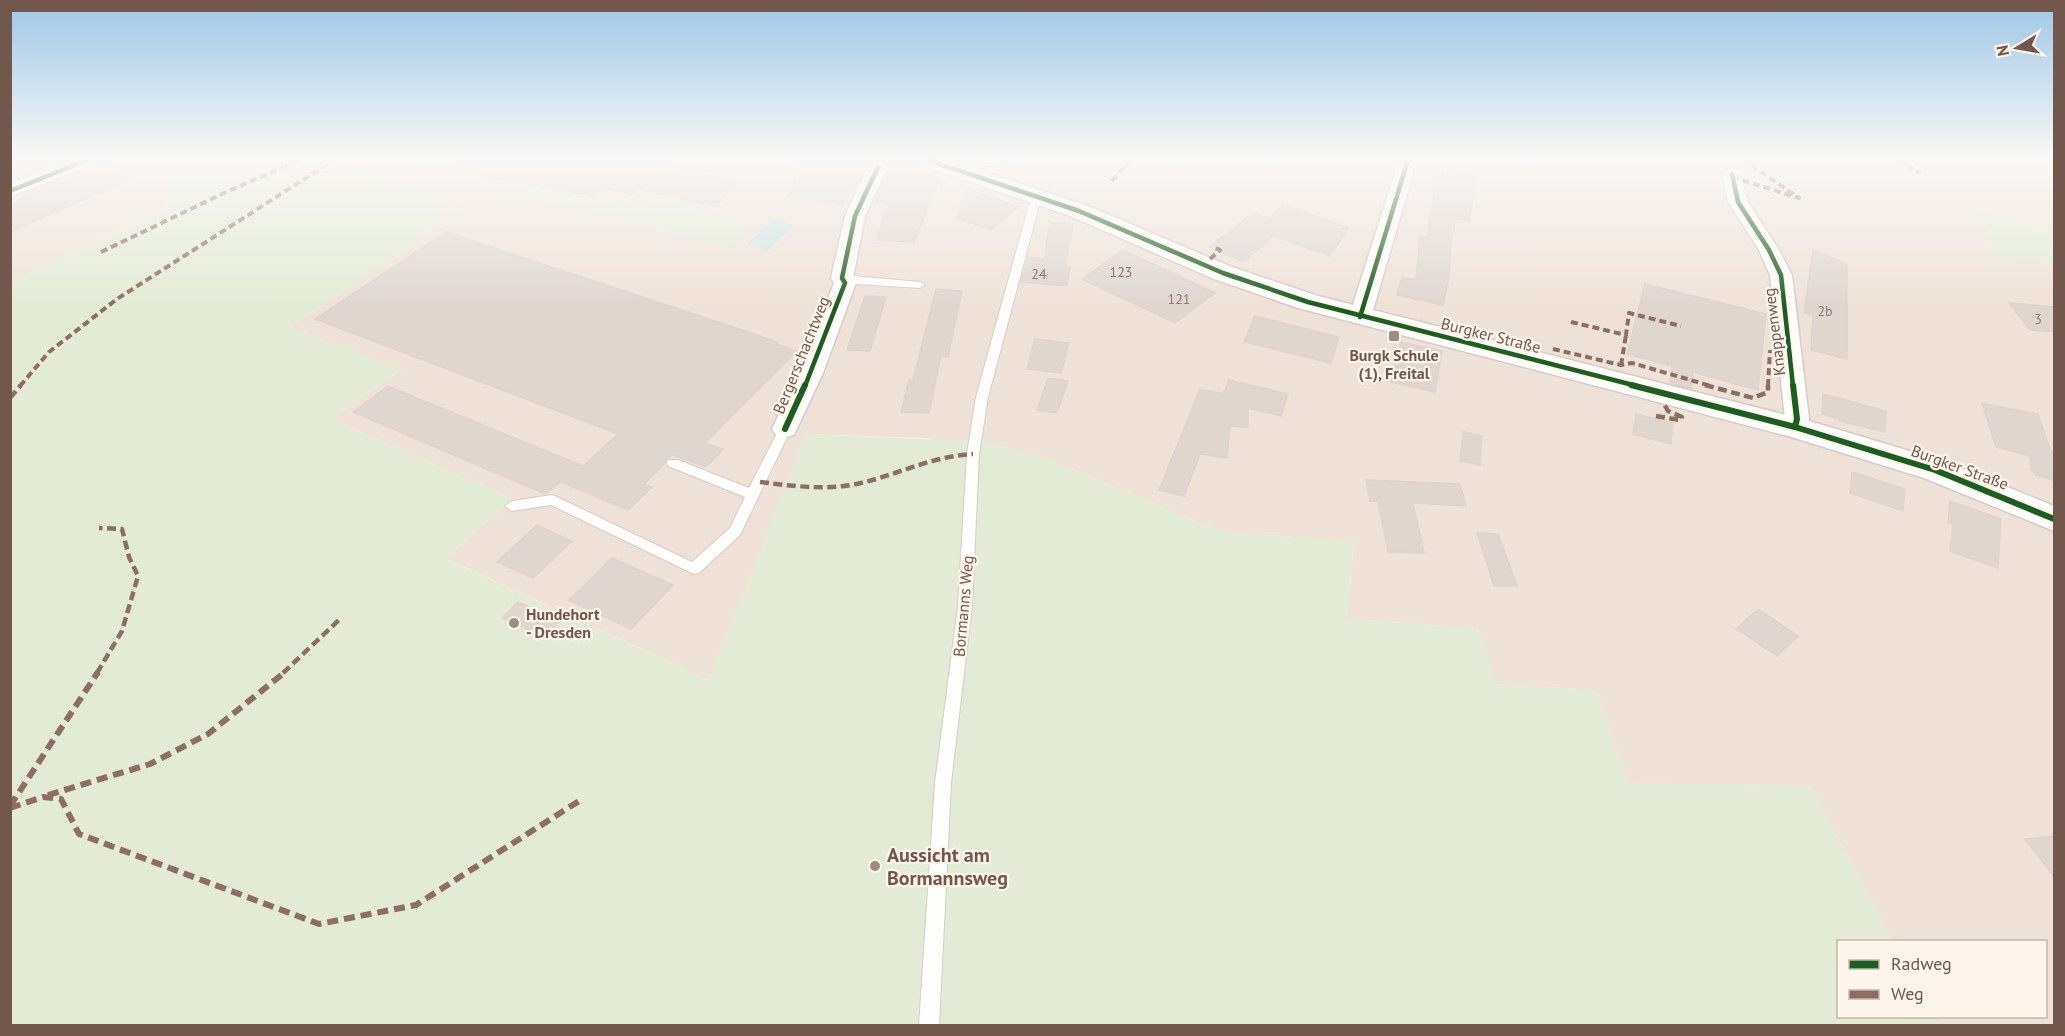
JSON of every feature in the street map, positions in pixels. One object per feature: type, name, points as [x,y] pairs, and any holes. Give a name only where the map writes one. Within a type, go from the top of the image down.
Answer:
[{"type":"main road","name":"Burgker Straße","points":[[1070,208],[1114,225],[1223,273],[1360,316],[1794,427],[1935,470],[2055,519]]},
{"type":"street","name":"Bergerschachtweg","points":[[785,429],[812,373],[845,283],[842,278],[855,216],[859,208]]},
{"type":"street","points":[[1360,316],[1393,208]]},
{"type":"street","name":"Knappenweg","points":[[1742,208],[1769,249],[1780,275],[1797,420],[1794,427]]},
{"type":"lane","name":"Bormanns Weg","points":[[929,1026],[942,783],[965,606],[973,454],[982,397],[1033,208]]},
{"type":"lane","points":[[842,278],[920,285]]},
{"type":"lane","name":"Bergerschachtweg","points":[[512,506],[552,500],[694,569],[735,531],[785,429]]},
{"type":"lane","points":[[673,463],[754,495]]},
{"type":"shaded area","points":[[10,208],[165,208],[11,281]]},
{"type":"shaded area","points":[[462,208],[2054,208],[2054,1025],[1938,1025],[1934,1018],[2047,1018],[2047,940],[1892,940],[1809,785],[1628,784],[1596,690],[1497,684],[1477,628],[1347,619],[1354,541],[1222,532],[1048,459],[924,438],[807,434],[709,680],[445,558],[513,499],[332,419],[401,370],[291,327]]},
{"type":"green space","points":[[165,208],[462,208],[291,327],[402,369],[332,419],[513,499],[446,559],[709,680],[806,434],[987,442],[1048,459],[1222,532],[1354,541],[1347,619],[1477,628],[1498,684],[1596,690],[1628,783],[1809,785],[1892,940],[1837,940],[1837,1018],[1934,1018],[1938,1025],[11,1025],[10,281]]},
{"type":"green space","points":[[587,208],[697,208],[749,227],[727,248]]},
{"type":"green space","points":[[1979,208],[1987,208],[2010,222],[2054,227],[2054,264],[1993,256]]},
{"type":"water","points":[[774,220],[794,225],[768,250],[747,244]]},
{"type":"building","points":[[10,208],[64,208],[10,232]]},
{"type":"building","points":[[887,208],[927,208],[914,242],[877,240]]},
{"type":"building","points":[[960,208],[1016,208],[991,230],[957,218]]},
{"type":"building","points":[[1280,208],[1293,208],[1349,228],[1330,256],[1285,240],[1288,234],[1282,239],[1273,236],[1244,262],[1209,247],[1253,213],[1270,219]]},
{"type":"building","points":[[1432,208],[1471,208],[1469,221],[1456,219],[1454,231],[1452,231],[1449,277],[1443,305],[1397,295],[1402,277],[1416,280],[1420,236],[1427,237]]},
{"type":"building","points":[[1050,223],[1073,224],[1065,267],[1070,267],[1067,286],[1021,282],[1028,257],[1044,259]]},
{"type":"building","points":[[446,232],[778,342],[776,344],[797,351],[705,443],[723,449],[706,467],[673,455],[667,458],[665,463],[644,484],[652,487],[628,510],[561,482],[545,494],[353,412],[388,386],[583,466],[618,434],[315,319]]},
{"type":"building","points":[[1123,250],[1215,293],[1175,323],[1082,279]]},
{"type":"building","points":[[1813,250],[1847,264],[1847,359],[1811,350],[1813,315],[1804,313]]},
{"type":"building","points":[[1645,284],[1766,314],[1758,390],[1693,372],[1692,389],[1670,383],[1672,366],[1627,354]]},
{"type":"building","points":[[936,289],[962,291],[948,357],[941,356],[929,413],[901,412],[909,380],[913,380]]},
{"type":"building","points":[[865,296],[886,297],[870,351],[847,350]]},
{"type":"building","points":[[2009,303],[2055,307],[2055,332],[2030,330]]},
{"type":"building","points":[[1255,316],[1339,337],[1331,363],[1244,342]]},
{"type":"building","points":[[1035,339],[1069,343],[1061,373],[1027,369]]},
{"type":"building","points":[[1401,342],[1442,351],[1435,392],[1391,382]]},
{"type":"building","points":[[1048,378],[1068,381],[1057,413],[1037,410]]},
{"type":"building","points":[[1229,380],[1288,394],[1281,416],[1248,408],[1248,427],[1230,426],[1227,458],[1200,454],[1184,496],[1159,490],[1200,389],[1223,394]]},
{"type":"building","points":[[1823,394],[1886,411],[1885,432],[1839,421],[1839,419],[1822,414]]},
{"type":"building","points":[[1982,403],[2038,414],[2050,450],[2055,451],[2055,481],[2036,475],[2031,470],[2030,456],[1996,447]]},
{"type":"building","points":[[1636,414],[1673,423],[1671,444],[1633,434]]},
{"type":"building","points":[[1463,432],[1482,436],[1480,465],[1460,461]]},
{"type":"building","points":[[1852,472],[1905,489],[1903,511],[1850,493]]},
{"type":"building","points":[[1366,480],[1460,484],[1466,506],[1413,503],[1424,553],[1388,552],[1378,501],[1370,501]]},
{"type":"building","points":[[1950,501],[2001,519],[1998,568],[1950,551],[1953,524],[1948,522]]},
{"type":"building","points":[[537,525],[572,541],[533,578],[497,562]]},
{"type":"building","points":[[1477,533],[1498,534],[1517,586],[1494,586]]},
{"type":"building","points":[[612,558],[673,585],[631,629],[569,600]]},
{"type":"building","points":[[518,602],[560,621],[544,637],[502,618]]},
{"type":"building","points":[[1758,609],[1798,636],[1777,656],[1736,629]]},
{"type":"building","points":[[2055,836],[2055,878],[2025,839]]},
{"type":"marked path","points":[[101,252],[192,208]]},
{"type":"marked path","points":[[10,398],[49,352],[117,299],[259,208]]},
{"type":"marked path","points":[[1210,259],[1220,250],[1213,247]]},
{"type":"marked path","points":[[1571,322],[1626,335],[1629,313],[1681,326]]},
{"type":"marked path","points":[[1621,365],[1626,335]]},
{"type":"marked path","points":[[1553,349],[1621,365],[1632,363],[1753,398],[1768,392],[1770,350]]},
{"type":"marked path","points":[[1656,416],[1680,420],[1682,417],[1668,411],[1664,404]]},
{"type":"marked path","points":[[760,482],[836,487],[861,483],[944,457],[973,454]]},
{"type":"marked path","points":[[10,806],[94,679],[122,631],[138,576],[129,557],[122,529],[99,528]]},
{"type":"marked path","points":[[48,795],[150,764],[208,734],[294,664],[341,618]]},
{"type":"marked path","points":[[10,808],[43,797],[61,799],[79,834],[319,924],[416,905],[579,801]]},
{"type":"cycle path","points":[[785,429],[811,373],[845,283],[842,278],[859,208]]},
{"type":"cycle path","points":[[1071,208],[1223,273],[1308,302],[1795,427],[1935,470],[2054,519]]},
{"type":"cycle path","points":[[1360,317],[1393,208]]},
{"type":"cycle path","points":[[1742,208],[1769,250],[1781,275],[1797,419],[1795,427]]},
{"type":"place","name":"Burgk Schule (1), Freital","points":[[1394,336]]},
{"type":"place","name":"Hundehort - Dresden","points":[[514,623]]},
{"type":"place","name":"Aussicht am Bormannsweg","points":[[875,866]]}]
